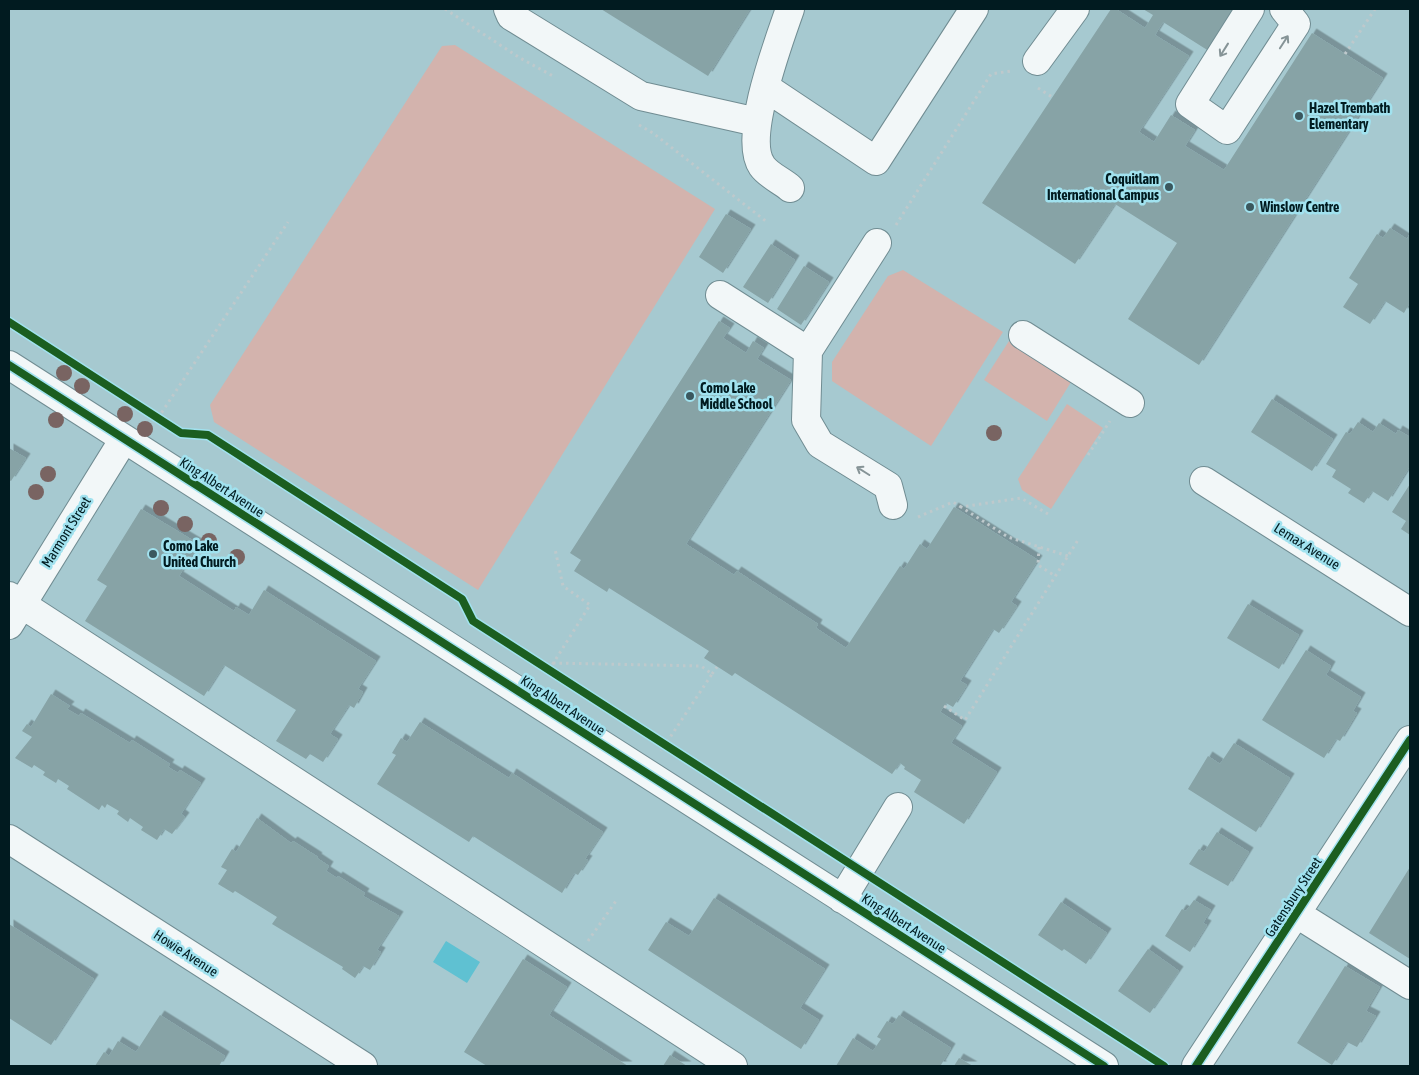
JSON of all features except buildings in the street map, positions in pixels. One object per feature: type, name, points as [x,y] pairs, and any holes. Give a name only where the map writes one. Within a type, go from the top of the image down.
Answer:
[{"type":"street","points":[[508,9],[511,16],[640,96],[757,122]]},
{"type":"street","points":[[790,9],[765,87],[757,122],[756,150],[762,166],[790,188]]},
{"type":"street","points":[[765,87],[876,161],[974,9]]},
{"type":"street","points":[[1028,73],[1075,9]]},
{"type":"street","points":[[1250,9],[1190,104],[1227,130],[1296,24],[1284,9]]},
{"type":"street","points":[[885,237],[808,351],[806,420],[820,444],[888,486],[893,505]]},
{"type":"street","points":[[720,295],[808,351]]},
{"type":"street","points":[[1023,335],[1130,403]]},
{"type":"street","name":"King Albert Avenue","points":[[9,365],[1104,1066]]},
{"type":"street","name":"Marmont Street","points":[[13,608],[124,439]]},
{"type":"street","name":"Lemax Avenue","points":[[1204,481],[1410,612]]},
{"type":"street","points":[[13,608],[573,962],[733,1066]]},
{"type":"street","name":"Gatensbury Street","points":[[1196,1066],[1410,740]]},
{"type":"street","points":[[842,899],[898,807]]},
{"type":"street","name":"Howie Avenue","points":[[9,839],[363,1066]]},
{"type":"street","points":[[1297,914],[1410,985]]},
{"type":"path","points":[[445,9],[520,58],[562,82]]},
{"type":"path","points":[[1345,54],[1375,9]]},
{"type":"path","points":[[885,237],[991,74],[1010,70],[1028,73],[1052,97]]},
{"type":"path","points":[[637,124],[653,133],[768,222]]},
{"type":"path","points":[[158,418],[288,222]]},
{"type":"path","points":[[150,414],[167,424]]},
{"type":"path","points":[[1088,455],[1110,421]]},
{"type":"path","points":[[1048,514],[1021,498],[961,507],[1008,537],[1068,556]]},
{"type":"path","points":[[944,706],[965,720],[1078,540]]},
{"type":"path","points":[[1039,547],[1038,565],[1055,576]]},
{"type":"path","points":[[548,666],[590,605],[563,586],[555,549]]},
{"type":"path","points":[[548,666],[701,666],[712,674]]},
{"type":"path","points":[[548,666],[557,675]]},
{"type":"path","points":[[658,756],[717,666]]},
{"type":"path","points":[[657,740],[673,750]]},
{"type":"path","points":[[573,962],[616,900]]},
{"type":"shaded area","points":[[455,45],[715,209],[478,590],[214,422],[210,405],[442,46]]},
{"type":"shaded area","points":[[903,270],[1003,332],[931,446],[832,381],[832,362],[888,276]]},
{"type":"shaded area","points":[[1009,341],[1071,382],[1047,421],[984,380]]},
{"type":"shaded area","points":[[1067,404],[1103,428],[1051,509],[1022,490],[1018,479]]},
{"type":"water","points":[[446,941],[480,962],[467,983],[433,962]]},
{"type":"cycle path","points":[[9,322],[181,433],[208,435],[462,599],[473,621],[1164,1066]]},
{"type":"cycle path","points":[[9,365],[1104,1066]]},
{"type":"cycle path","points":[[1196,1066],[1410,740]]},
{"type":"place","name":"Hazel Trembath Elementary","points":[[1299,116]]},
{"type":"place","name":"Coquitlam International Campus","points":[[1169,187]]},
{"type":"place","name":"Winslow Centre","points":[[1250,207]]},
{"type":"place","name":"Como Lake Middle School","points":[[690,396]]},
{"type":"place","name":"Como Lake United Church","points":[[153,554]]}]
